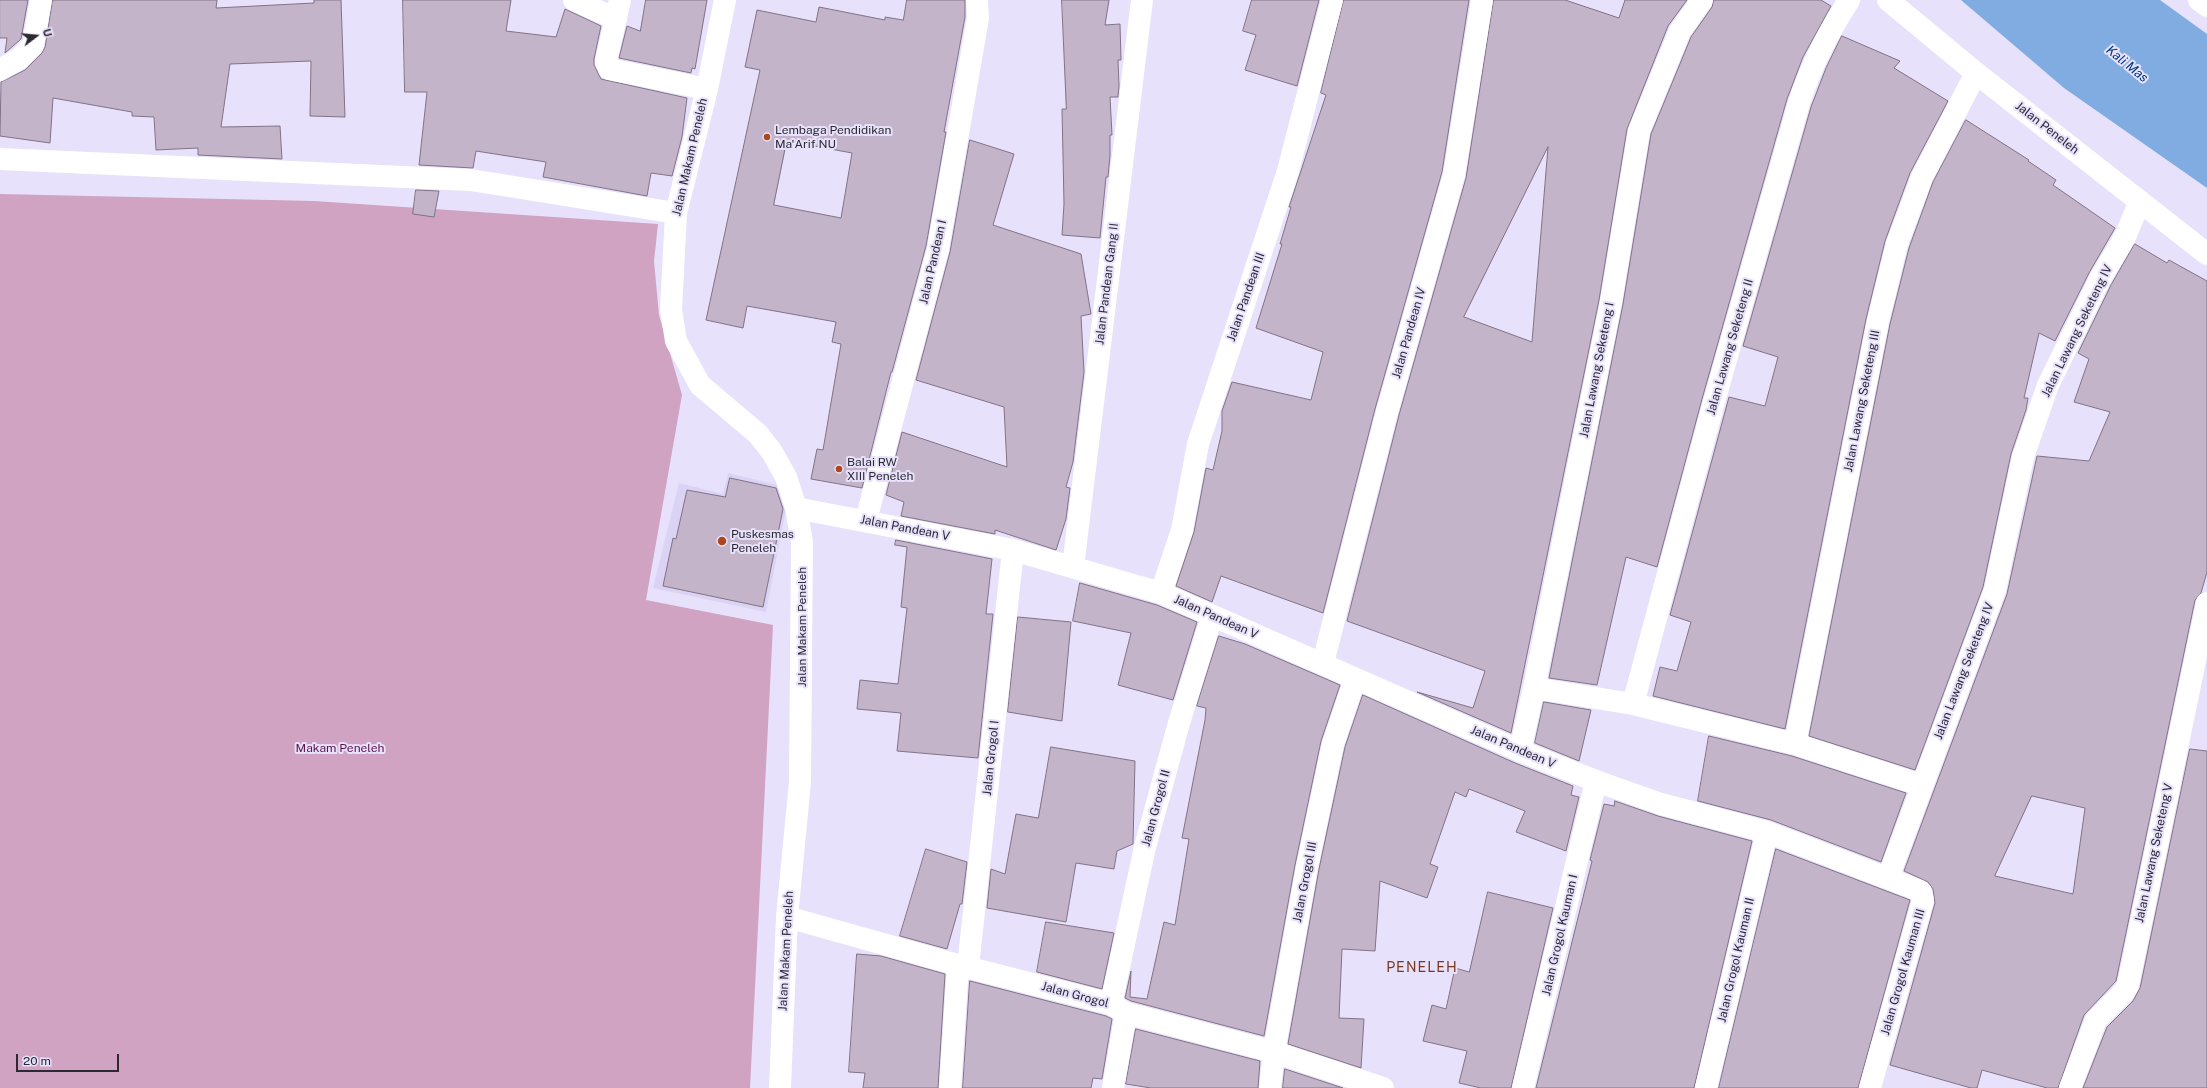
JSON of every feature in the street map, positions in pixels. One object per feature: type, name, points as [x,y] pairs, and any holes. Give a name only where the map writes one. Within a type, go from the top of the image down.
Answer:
[{"type":"street","points":[[0,70],[19,59],[32,45],[41,0]]},
{"type":"street","points":[[574,0],[618,10],[606,64],[611,70],[707,89]]},
{"type":"street","name":"Jalan Makam Peneleh","points":[[725,0],[707,89],[676,213],[671,310],[676,341],[700,385],[758,434],[772,452],[786,477],[796,508],[802,542],[803,592],[800,782],[787,917],[780,1088]]},
{"type":"street","name":"Jalan Pandean I","points":[[866,520],[938,249],[978,18],[976,0]]},
{"type":"street","name":"Jalan Pandean Gang II","points":[[1073,567],[1142,0]]},
{"type":"street","name":"Jalan Pandean III","points":[[1160,593],[1182,530],[1198,444],[1288,171],[1332,0]]},
{"type":"street","name":"Jalan Pandean IV","points":[[1324,663],[1386,412],[1454,175],[1482,0]]},
{"type":"street","name":"Jalan Lawang Seketeng I","points":[[1520,751],[1534,688],[1611,302],[1639,131],[1680,31],[1702,0]]},
{"type":"street","name":"Jalan Lawang Seketeng II","points":[[1633,704],[1714,402],[1799,102],[1809,72],[1822,44],[1849,0]]},
{"type":"street","name":"Jalan Peneleh","points":[[1888,0],[1976,73],[2207,254]]},
{"type":"street","points":[[2199,0],[2207,6]]},
{"type":"street","name":"Jalan Lawang Seketeng III","points":[[1795,744],[1876,328],[1897,244],[1922,177],[1976,73]]},
{"type":"street","points":[[0,160],[471,180],[676,213]]},
{"type":"street","name":"Jalan Lawang Seketeng IV","points":[[1885,877],[1890,870],[1995,590],[2022,457],[2048,385],[2100,279],[2125,237],[2140,201]]},
{"type":"street","name":"Jalan Pandean V","points":[[796,508],[866,520],[1013,550],[1160,593],[1324,663],[1355,679],[1520,751],[1606,785]]},
{"type":"street","name":"Jalan Grogol I","points":[[950,1088],[963,966],[1013,550]]},
{"type":"street","name":"Jalan Lawang Seketeng V","points":[[2070,1088],[2096,1020],[2124,992],[2128,985],[2207,603]]},
{"type":"street","name":"Jalan Grogol II","points":[[1113,1088],[1119,1008],[1145,847],[1178,724],[1212,616]]},
{"type":"street","name":"Jalan Grogol III","points":[[1270,1088],[1274,1052],[1307,867],[1333,744],[1355,679]]},
{"type":"street","points":[[1534,688],[1633,704],[1795,744],[1921,785]]},
{"type":"street","points":[[1606,785],[1661,804],[1767,832],[1885,877]]},
{"type":"street","name":"Jalan Grogol Kauman I","points":[[1523,1088],[1606,785]]},
{"type":"street","name":"Jalan Grogol Kauman II","points":[[1706,1088],[1767,832]]},
{"type":"street","name":"Jalan Grogol Kauman III","points":[[1870,1088],[1923,900],[1921,892],[1918,890],[1885,877]]},
{"type":"street","name":"Jalan Grogol","points":[[787,917],[1274,1052],[1383,1088]]},
{"type":"shaded area","name":"Puskesmas Peneleh","points":[[728,473],[790,488],[766,612],[653,588],[679,483],[723,494]]},
{"type":"green space","name":"Makam Peneleh","points":[[0,194],[314,201],[658,224],[654,261],[659,315],[682,395],[646,600],[773,625],[750,1088],[0,1088]]},
{"type":"water","name":"Kali Mas","points":[[1961,0],[2160,0],[2207,34],[2207,188],[2064,88]]},
{"type":"building","points":[[0,0],[28,0],[21,39],[5,53],[7,38],[0,38]]},
{"type":"building","points":[[53,0],[217,0],[216,8],[314,3],[314,0],[341,0],[345,117],[310,116],[311,61],[230,64],[221,127],[280,126],[282,159],[198,155],[198,148],[156,150],[154,117],[132,116],[132,112],[53,98],[50,143],[0,136],[1,82],[25,70],[42,53],[45,47]]},
{"type":"building","points":[[403,0],[511,0],[506,31],[556,37],[565,9],[601,26],[594,65],[601,79],[687,98],[682,137],[672,176],[651,173],[647,196],[543,177],[546,162],[476,151],[473,168],[419,165],[427,92],[405,92]]},
{"type":"building","points":[[646,0],[707,0],[695,69],[692,68],[691,73],[619,58],[627,26],[640,31]]},
{"type":"building","points":[[907,0],[965,0],[965,17],[944,132],[946,132],[926,246],[891,372],[862,488],[811,479],[817,449],[823,450],[841,344],[832,342],[836,322],[747,306],[743,328],[706,320],[760,70],[745,67],[757,10],[816,22],[819,7],[885,20],[885,17],[903,20]],"holes":[[[787,141],[852,153],[841,218],[774,205]]]},
{"type":"building","points":[[1062,0],[1109,0],[1105,25],[1120,24],[1121,60],[1118,60],[1118,97],[1110,97],[1112,135],[1110,135],[1108,177],[1106,177],[1100,238],[1062,235],[1064,204],[1062,109],[1066,109]]},
{"type":"building","points":[[1252,0],[1319,0],[1297,86],[1245,70],[1256,35],[1243,31]]},
{"type":"building","points":[[1344,0],[1469,0],[1442,172],[1375,409],[1323,613],[1221,576],[1212,602],[1176,586],[1194,532],[1206,468],[1213,470],[1222,431],[1222,411],[1232,382],[1311,400],[1323,352],[1256,328],[1282,244],[1280,244],[1291,207],[1289,207],[1326,95],[1321,93]]},
{"type":"building","points":[[1494,0],[1565,0],[1619,18],[1625,0],[1687,0],[1668,26],[1627,129],[1599,300],[1511,733],[1417,692],[1473,708],[1485,671],[1347,621],[1399,415],[1466,178]],"holes":[[[1548,147],[1532,342],[1464,317]]]},
{"type":"building","points":[[1714,0],[1821,0],[1831,6],[1803,57],[1787,99],[1702,399],[1657,567],[1626,557],[1597,685],[1549,678],[1623,304],[1651,134],[1691,37],[1712,7]]},
{"type":"building","points":[[1842,36],[1900,61],[1894,68],[1948,101],[1910,173],[1885,241],[1866,319],[1785,729],[1653,696],[1660,667],[1677,671],[1691,622],[1670,615],[1729,397],[1765,406],[1778,357],[1743,346],[1811,107],[1826,68]]},
{"type":"building","points":[[1966,120],[2029,160],[2028,161],[2056,180],[2053,185],[2115,228],[2089,273],[2055,341],[2039,333],[2024,398],[2028,398],[2026,410],[2011,454],[1983,587],[1915,770],[1809,736],[1890,324],[1909,248],[1933,182]]},
{"type":"building","points":[[970,140],[1014,154],[993,225],[1081,254],[1091,314],[1081,316],[1084,372],[1073,462],[1066,487],[1070,488],[1066,519],[1056,550],[995,530],[995,534],[901,516],[904,502],[886,495],[902,432],[1007,467],[1004,407],[916,380],[950,252]]},
{"type":"building","points":[[416,190],[439,191],[434,217],[413,214]]},
{"type":"building","points":[[2135,244],[2167,263],[2169,260],[2207,281],[2207,572],[2201,593],[2195,600],[2116,981],[2084,1015],[2058,1088],[2047,1088],[1982,1070],[1977,1088],[1971,1088],[1890,1065],[1935,903],[1933,889],[1928,882],[1904,871],[2007,594],[2037,456],[2089,461],[2110,412],[2074,402],[2089,359],[2078,353],[2111,285]],"holes":[[[2032,796],[2085,808],[2073,894],[1995,876]]]},
{"type":"building","name":"Puskesmas Peneleh","points":[[730,478],[776,488],[783,509],[763,607],[663,586],[673,538],[676,539],[687,490],[725,497]]},
{"type":"building","points":[[896,540],[992,559],[986,614],[993,614],[978,758],[897,751],[901,713],[857,709],[860,680],[898,684],[907,608],[901,607],[907,547],[895,545]]},
{"type":"building","points":[[1080,583],[1157,605],[1197,622],[1173,700],[1118,685],[1131,633],[1073,621]]},
{"type":"building","points":[[1018,617],[1071,622],[1062,721],[1008,712]]},
{"type":"building","points":[[1219,636],[1245,644],[1340,685],[1321,741],[1295,865],[1264,1036],[1131,1001],[1125,998],[1131,971],[1130,997],[1147,999],[1164,922],[1175,925],[1189,839],[1182,838],[1205,720],[1206,708],[1197,706]]},
{"type":"building","points":[[1363,695],[1515,763],[1573,786],[1571,795],[1579,797],[1566,851],[1516,832],[1525,811],[1469,789],[1466,797],[1455,792],[1430,864],[1438,867],[1427,898],[1380,881],[1375,951],[1342,949],[1339,1018],[1364,1019],[1361,1068],[1288,1044],[1319,869],[1345,747]]},
{"type":"building","points":[[1544,702],[1591,710],[1579,761],[1535,743]]},
{"type":"building","points":[[1709,736],[1792,756],[1906,793],[1881,862],[1771,820],[1698,801]]},
{"type":"building","points":[[1051,747],[1135,761],[1133,844],[1117,851],[1114,869],[1076,863],[1066,922],[987,908],[991,869],[1005,874],[1016,814],[1038,818]]},
{"type":"building","points":[[2190,749],[2207,751],[2207,1088],[2083,1088],[2107,1027],[2133,1001],[2140,988]]},
{"type":"building","points":[[1615,801],[1658,816],[1752,841],[1694,1088],[1536,1088],[1592,861],[1590,860],[1604,804],[1614,806]]},
{"type":"building","points":[[926,849],[967,862],[962,904],[960,904],[947,949],[900,936]]},
{"type":"building","points":[[1776,849],[1910,900],[1858,1088],[1719,1088]]},
{"type":"building","points":[[1488,892],[1553,908],[1511,1088],[1481,1088],[1459,1083],[1467,1051],[1423,1041],[1432,1005],[1446,1009],[1455,968],[1469,972]]},
{"type":"building","points":[[1046,922],[1114,933],[1102,989],[1037,972]]},
{"type":"building","points":[[857,954],[881,956],[945,974],[938,1088],[863,1088],[865,1073],[849,1072]]},
{"type":"building","points":[[970,981],[1106,1016],[1112,1019],[1102,1079],[1093,1078],[1091,1088],[963,1088]]},
{"type":"building","points":[[1136,1029],[1260,1061],[1258,1088],[1151,1088],[1126,1084]]},
{"type":"building","points":[[1285,1069],[1343,1088],[1283,1088]]},
{"type":"place","name":"Lembaga Pendidikan Ma'Arif NU","points":[[767,137]]},
{"type":"place","name":"Balai RW XIII Peneleh","points":[[839,469]]},
{"type":"place","name":"Puskesmas Peneleh","points":[[722,541]]},
{"type":"district","name":"PENELEH","points":[[1422,968]]}]
